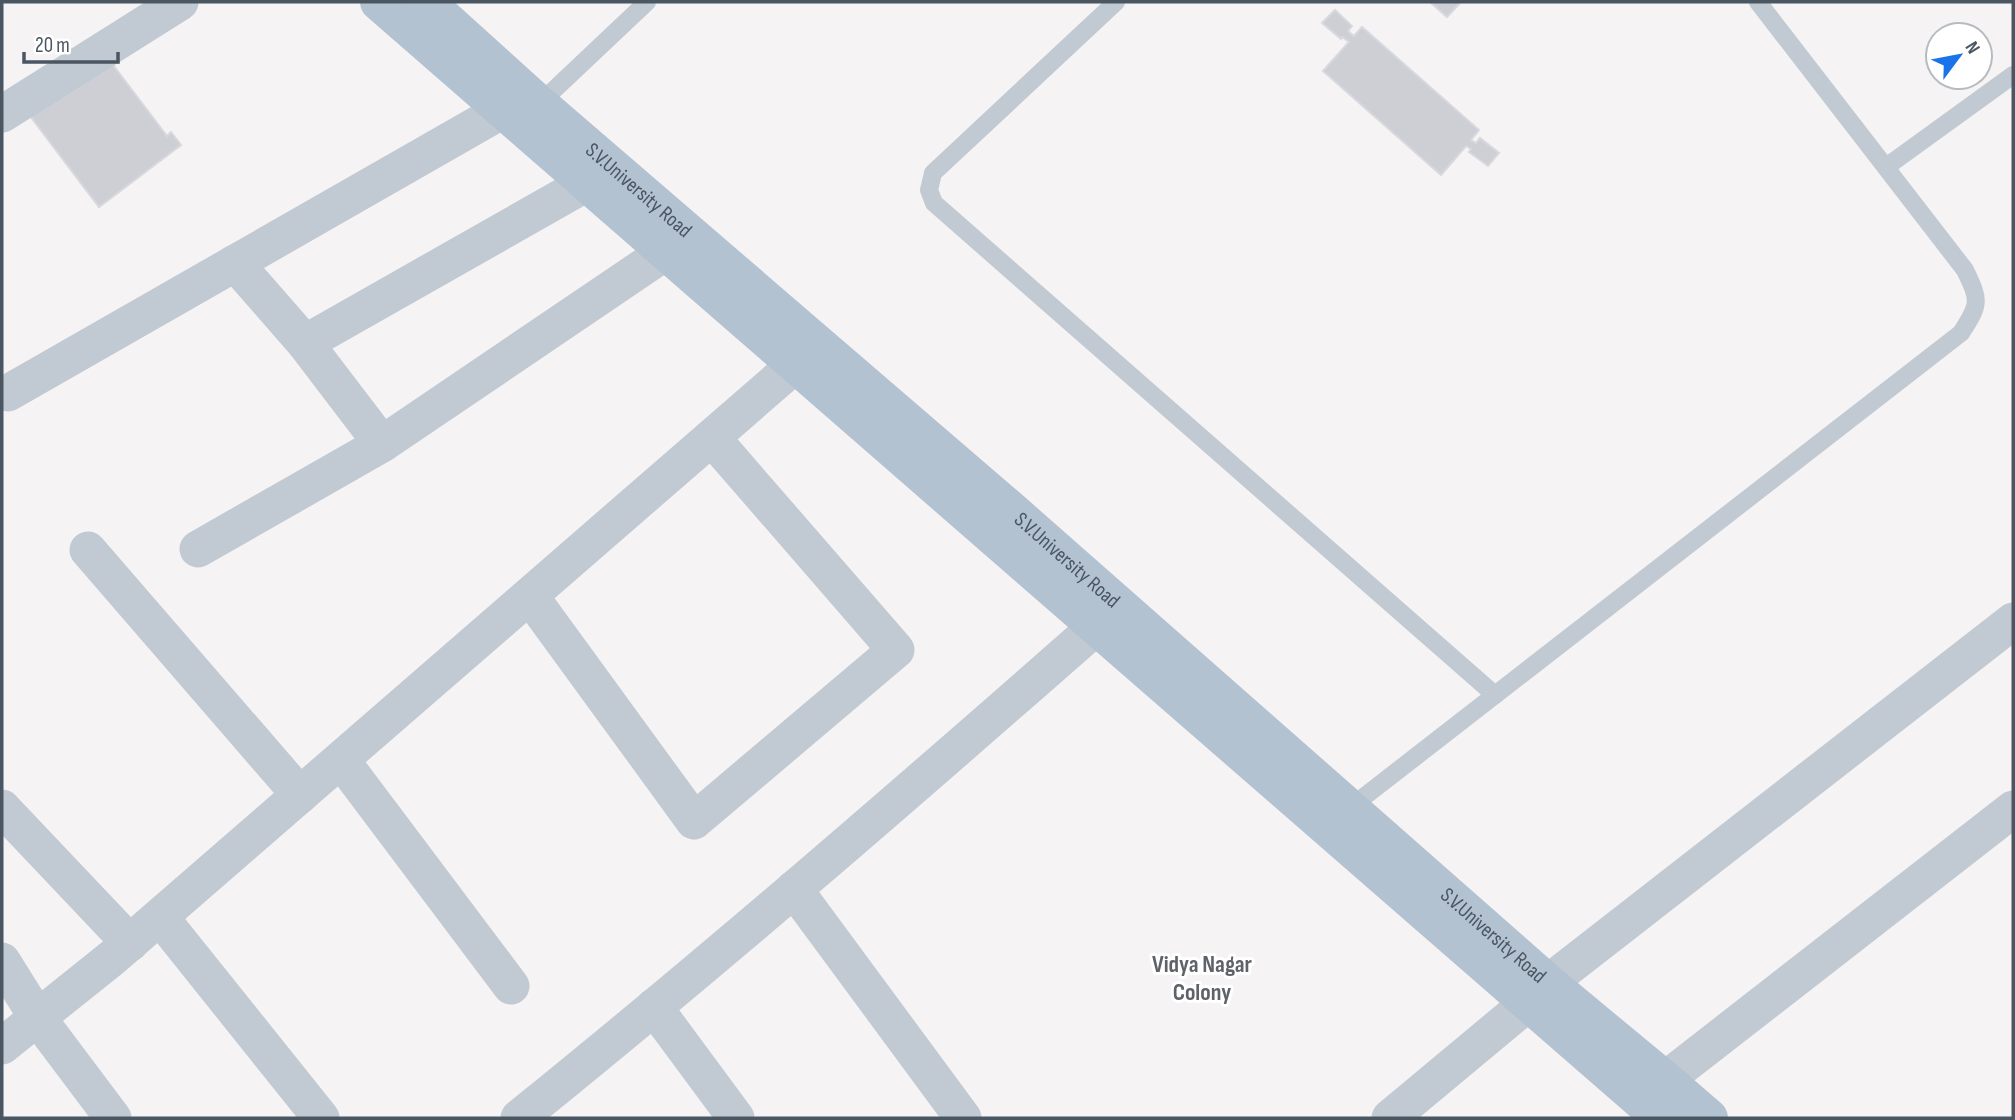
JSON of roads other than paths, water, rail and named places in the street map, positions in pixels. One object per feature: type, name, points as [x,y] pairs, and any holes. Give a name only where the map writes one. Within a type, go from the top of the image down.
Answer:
[{"type":"main road","name":"S.V.University Road","points":[[379,2],[521,107],[808,355],[1097,626],[1339,818]]},
{"type":"main road","name":"S.V.University Road","points":[[426,2],[587,183],[667,251],[1013,512],[1339,818],[1538,993],[1661,1118]]},
{"type":"main road","name":"S.V.University Road","points":[[1538,993],[1665,1080],[1709,1118]]},
{"type":"street","points":[[2,114],[180,2]]},
{"type":"street","points":[[8,393],[235,263],[521,107]]},
{"type":"street","points":[[305,344],[587,183]]},
{"type":"street","points":[[198,549],[382,444],[667,251]]},
{"type":"street","points":[[235,263],[305,344],[382,444]]},
{"type":"street","points":[[2,1046],[130,943],[808,355]]},
{"type":"street","points":[[530,596],[694,821],[896,650],[712,438]]},
{"type":"street","points":[[88,550],[300,795]]},
{"type":"street","points":[[1390,1118],[1538,993],[2013,621]]},
{"type":"street","points":[[519,1118],[794,889],[1097,626]]},
{"type":"street","points":[[341,760],[510,986]]},
{"type":"street","points":[[2,808],[130,943]]},
{"type":"street","points":[[1665,1080],[2013,809]]},
{"type":"street","points":[[794,889],[962,1118]]},
{"type":"street","points":[[160,917],[321,1118]]},
{"type":"street","points":[[2,961],[37,1017],[113,1118]]},
{"type":"street","points":[[654,1007],[737,1118]]},
{"type":"lane","points":[[521,107],[647,2]]},
{"type":"lane","points":[[1116,2],[933,173],[929,190],[934,203],[1495,695]]},
{"type":"lane","points":[[1339,818],[1961,333],[1975,312],[1976,293],[1965,270],[1758,2]]},
{"type":"lane","points":[[1886,167],[2013,75]]},
{"type":"district","name":"Vidya Nagar Colony","points":[[1202,978]]}]
